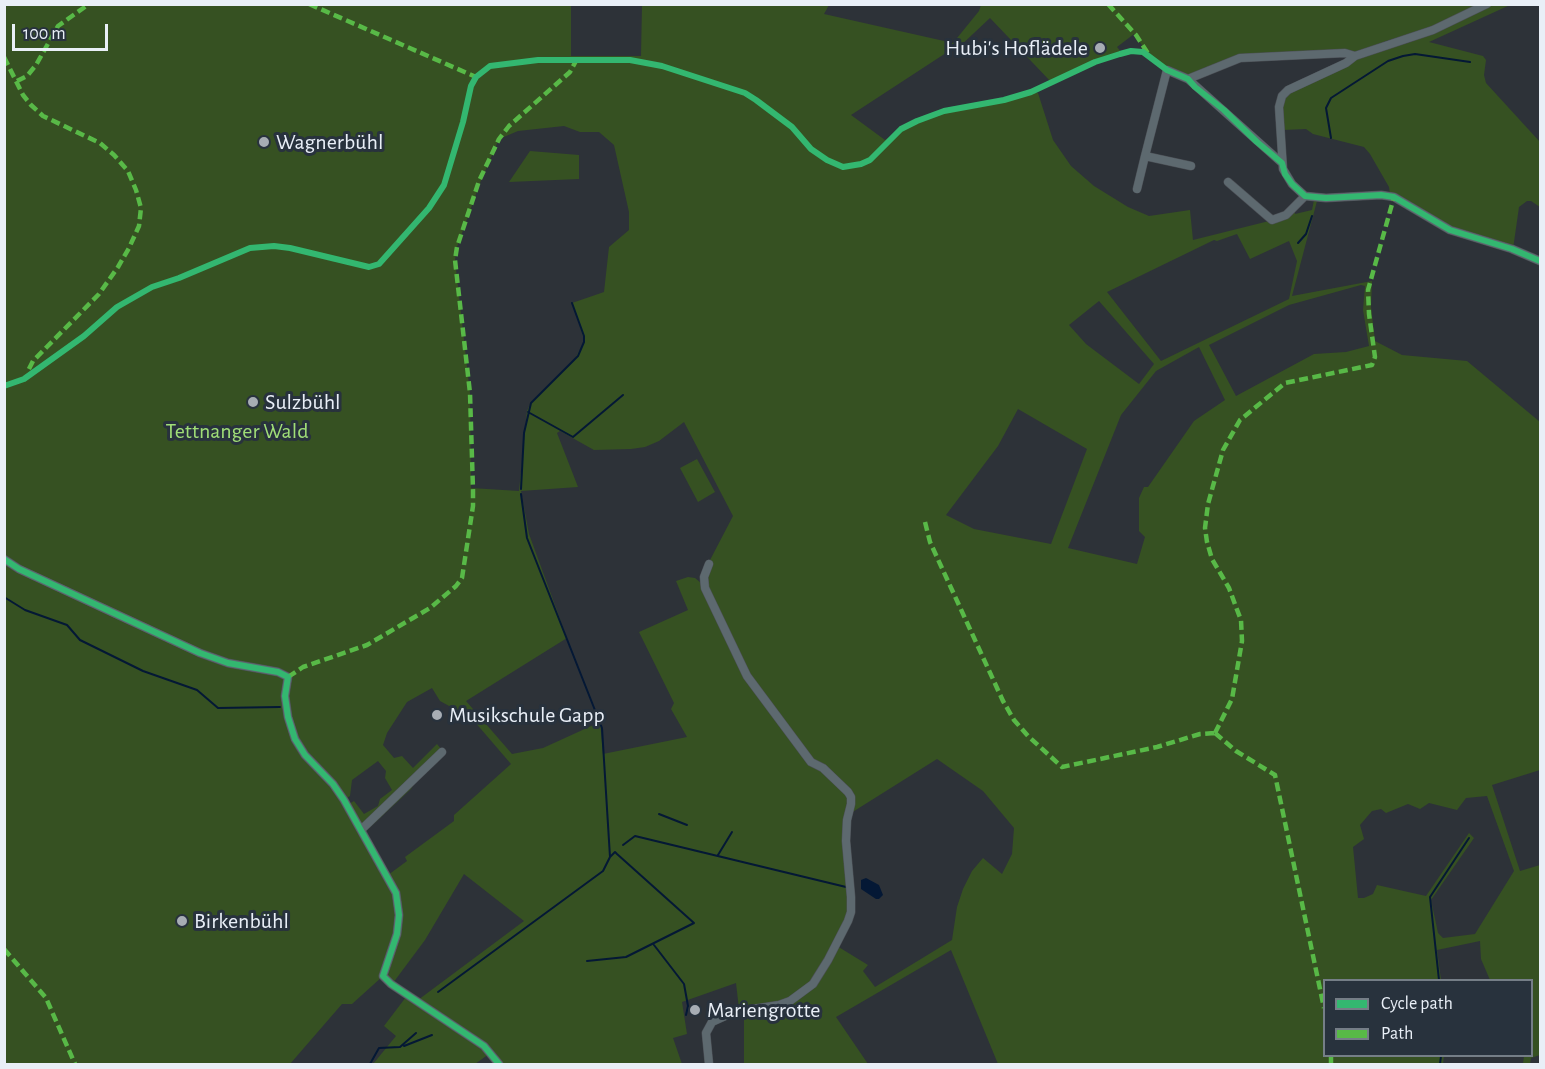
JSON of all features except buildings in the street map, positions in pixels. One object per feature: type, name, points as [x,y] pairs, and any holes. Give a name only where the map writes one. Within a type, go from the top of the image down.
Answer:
[{"type":"street","points":[[1486,4],[1433,30],[1355,56],[1338,67],[1294,86],[1282,96],[1280,107],[1282,163],[1288,179],[1305,196],[1326,198],[1381,195],[1394,197],[1450,230],[1512,249],[1540,261]]},
{"type":"street","points":[[1188,79],[1240,58],[1344,53],[1355,56]]},
{"type":"street","points":[[1137,189],[1167,70],[1188,79],[1282,163]]},
{"type":"street","points":[[1145,156],[1191,166]]},
{"type":"street","points":[[1228,182],[1272,220],[1287,215],[1305,196]]},
{"type":"street","points":[[4,559],[19,569],[200,653],[228,663],[278,672],[288,677],[285,696],[288,717],[295,739],[305,755],[333,784],[362,829],[396,893],[399,915],[397,934],[383,976],[477,1041],[491,1053],[499,1065]]},
{"type":"street","points":[[709,564],[704,578],[705,588],[747,676],[811,762],[823,768],[851,796],[846,841],[851,897],[848,921],[828,960],[813,984],[790,1001],[742,1011],[719,1018],[708,1025],[706,1032],[709,1065]]},
{"type":"street","points":[[362,829],[442,752]]},
{"type":"green space","name":"Tettnanger Wald","points":[[5,5],[571,5],[571,56],[641,56],[642,5],[829,5],[824,14],[953,43],[979,11],[981,5],[1481,5],[1432,27],[1358,52],[1240,56],[1187,78],[1167,70],[1149,55],[1134,34],[1117,47],[1122,53],[1095,62],[1052,83],[990,18],[958,48],[949,51],[851,115],[885,140],[910,124],[944,111],[1004,100],[1031,92],[1038,93],[1053,140],[1071,166],[1094,186],[1128,207],[1149,216],[1190,210],[1193,240],[1285,217],[1295,210],[1295,214],[1312,210],[1314,200],[1317,201],[1292,296],[1372,281],[1371,307],[1375,341],[1402,355],[1467,361],[1540,422],[1540,770],[1492,785],[1520,871],[1540,865],[1540,1055],[1531,1058],[1530,1064],[1523,1064],[1524,1057],[1533,1057],[1533,979],[1490,979],[1481,959],[1480,941],[1437,950],[1441,979],[1323,979],[1323,1057],[1444,1057],[1443,1064],[998,1064],[951,950],[836,1017],[868,1064],[744,1064],[744,1009],[739,1009],[736,983],[682,1002],[687,1034],[673,1038],[682,1064],[502,1064],[489,1054],[475,1064],[373,1064],[396,1036],[384,1026],[406,997],[418,1000],[524,921],[464,874],[425,940],[393,983],[383,976],[352,1004],[342,1004],[290,1064],[5,1064]],"holes":[[[564,126],[580,132],[599,132],[614,145],[629,212],[629,230],[609,247],[604,292],[572,303],[583,336],[583,344],[573,362],[531,402],[527,411],[519,491],[471,488],[470,393],[455,260],[457,247],[480,183],[499,139],[518,131]],[[1237,234],[1250,259],[1289,241],[1297,261],[1289,299],[1161,361],[1107,292],[1214,240]],[[1361,285],[1365,286],[1363,310],[1369,346],[1346,352],[1314,354],[1236,396],[1209,345],[1289,305]],[[1099,301],[1154,364],[1139,384],[1086,344],[1069,325]],[[1199,347],[1225,400],[1194,421],[1148,487],[1144,487],[1139,498],[1139,531],[1145,537],[1137,564],[1068,548],[1121,415],[1156,371]],[[1018,409],[1087,449],[1051,544],[974,529],[946,515],[998,446]],[[684,422],[733,516],[709,562],[701,583],[695,578],[688,577],[676,581],[688,610],[639,632],[674,703],[671,709],[687,737],[603,754],[600,722],[543,748],[512,754],[466,701],[567,638],[529,534],[521,491],[578,487],[557,433],[560,431],[594,450],[631,449],[645,447],[659,441]],[[432,688],[440,701],[451,707],[461,720],[468,714],[511,764],[454,815],[454,821],[405,857],[407,861],[388,875],[364,833],[411,789],[441,749],[437,744],[413,768],[402,756],[394,758],[383,745],[387,733],[407,702]],[[937,759],[983,791],[1014,828],[1012,854],[1002,874],[983,858],[972,871],[957,907],[952,940],[875,987],[863,971],[868,965],[837,946],[851,914],[847,813],[851,813]],[[378,761],[386,771],[385,778],[392,790],[380,799],[378,806],[364,814],[354,801],[347,805],[344,800],[350,796],[352,780]],[[1487,796],[1514,871],[1475,934],[1443,938],[1438,933],[1431,900],[1474,838],[1469,833],[1426,896],[1377,885],[1373,894],[1358,898],[1353,847],[1364,839],[1360,825],[1372,811],[1381,809],[1386,813],[1408,804],[1420,809],[1429,803],[1457,810],[1466,798]]]},
{"type":"green space","points":[[1491,5],[1510,5],[1429,42],[1483,56],[1486,60],[1484,75],[1486,83],[1540,142],[1540,207],[1527,201],[1519,207],[1513,249],[1450,229],[1390,194],[1389,187],[1364,147],[1313,134],[1306,129],[1283,130],[1281,107],[1286,95],[1376,50],[1408,43]]},
{"type":"green space","points":[[530,151],[579,155],[579,179],[509,182]]},
{"type":"green space","points":[[697,459],[715,492],[698,502],[680,468]]},
{"type":"water","points":[[866,878],[879,885],[883,895],[879,899],[861,889],[861,880]]},
{"type":"waterway","points":[[1331,138],[1326,108],[1331,98],[1388,61],[1415,54],[1470,62]]},
{"type":"waterway","points":[[1298,243],[1306,234],[1312,216]]},
{"type":"waterway","points":[[521,489],[524,433],[531,403],[578,356],[584,342],[572,303]]},
{"type":"waterway","points":[[528,412],[573,437],[623,395]]},
{"type":"waterway","points":[[438,992],[603,871],[610,857],[602,728],[527,538],[521,494]]},
{"type":"waterway","points":[[4,597],[25,610],[67,625],[80,640],[143,671],[197,690],[218,708],[280,707]]},
{"type":"waterway","points":[[659,814],[687,825]]},
{"type":"waterway","points":[[718,855],[732,832]]},
{"type":"waterway","points":[[623,845],[635,836],[846,887]]},
{"type":"waterway","points":[[1439,979],[1430,897],[1469,838]]},
{"type":"waterway","points":[[587,961],[626,957],[694,923],[615,852],[610,857]]},
{"type":"waterway","points":[[654,945],[684,984],[688,1006],[686,1015]]},
{"type":"waterway","points":[[370,1064],[379,1048],[400,1047],[416,1033]]},
{"type":"waterway","points":[[404,1046],[432,1035]]},
{"type":"waterway","points":[[1440,1064],[1441,1057]]},
{"type":"marked path","points":[[17,81],[27,76],[36,65],[58,26],[89,4]]},
{"type":"marked path","points":[[309,4],[476,77]]},
{"type":"marked path","points":[[1108,4],[1136,35],[1149,55]]},
{"type":"marked path","points":[[4,57],[23,95],[43,116],[100,143],[114,155],[128,171],[141,208],[139,226],[118,267],[99,294],[33,361],[27,373]]},
{"type":"marked path","points":[[288,677],[303,667],[367,645],[430,608],[462,578],[473,506],[473,490],[470,393],[455,260],[457,247],[479,181],[499,139],[509,126],[570,72],[577,59]]},
{"type":"marked path","points":[[1215,733],[1232,699],[1242,641],[1241,620],[1229,588],[1212,559],[1205,528],[1208,504],[1223,450],[1240,420],[1285,383],[1372,365],[1375,357],[1368,290],[1394,197]]},
{"type":"marked path","points":[[925,522],[930,542],[1003,701],[1014,720],[1028,736],[1062,767],[1157,747],[1200,734],[1215,733]]},
{"type":"marked path","points":[[1215,733],[1236,751],[1275,775],[1323,1003]]},
{"type":"marked path","points":[[4,949],[46,998],[75,1064]]},
{"type":"marked path","points":[[1331,1057],[1331,1064]]},
{"type":"cycle path","points":[[4,386],[24,379],[84,336],[117,307],[152,287],[250,248],[274,246],[369,267],[379,264],[429,208],[444,185],[471,86],[476,77],[490,66],[538,60],[630,60],[662,66],[745,93],[792,127],[811,149],[843,167],[870,160],[901,129],[917,121],[944,111],[1004,100],[1031,92],[1095,62],[1131,51],[1143,52],[1167,70],[1188,79],[1224,110],[1282,163],[1285,174],[1305,196],[1326,198],[1381,195],[1394,197],[1450,230],[1512,249],[1540,261]]},
{"type":"cycle path","points":[[4,559],[19,569],[200,653],[228,663],[278,672],[288,677],[285,696],[288,717],[295,739],[305,755],[333,784],[344,800],[396,893],[399,915],[397,934],[383,976],[391,984],[484,1046],[499,1064]]},
{"type":"place","name":"Hubi's Hoflädele","points":[[1100,48]]},
{"type":"place","name":"Wagnerbühl","points":[[264,142]]},
{"type":"place","name":"Sulzbühl","points":[[253,402]]},
{"type":"place","name":"Musikschule Gapp","points":[[437,715]]},
{"type":"place","name":"Birkenbühl","points":[[182,921]]},
{"type":"place","name":"Mariengrotte","points":[[695,1010]]}]
